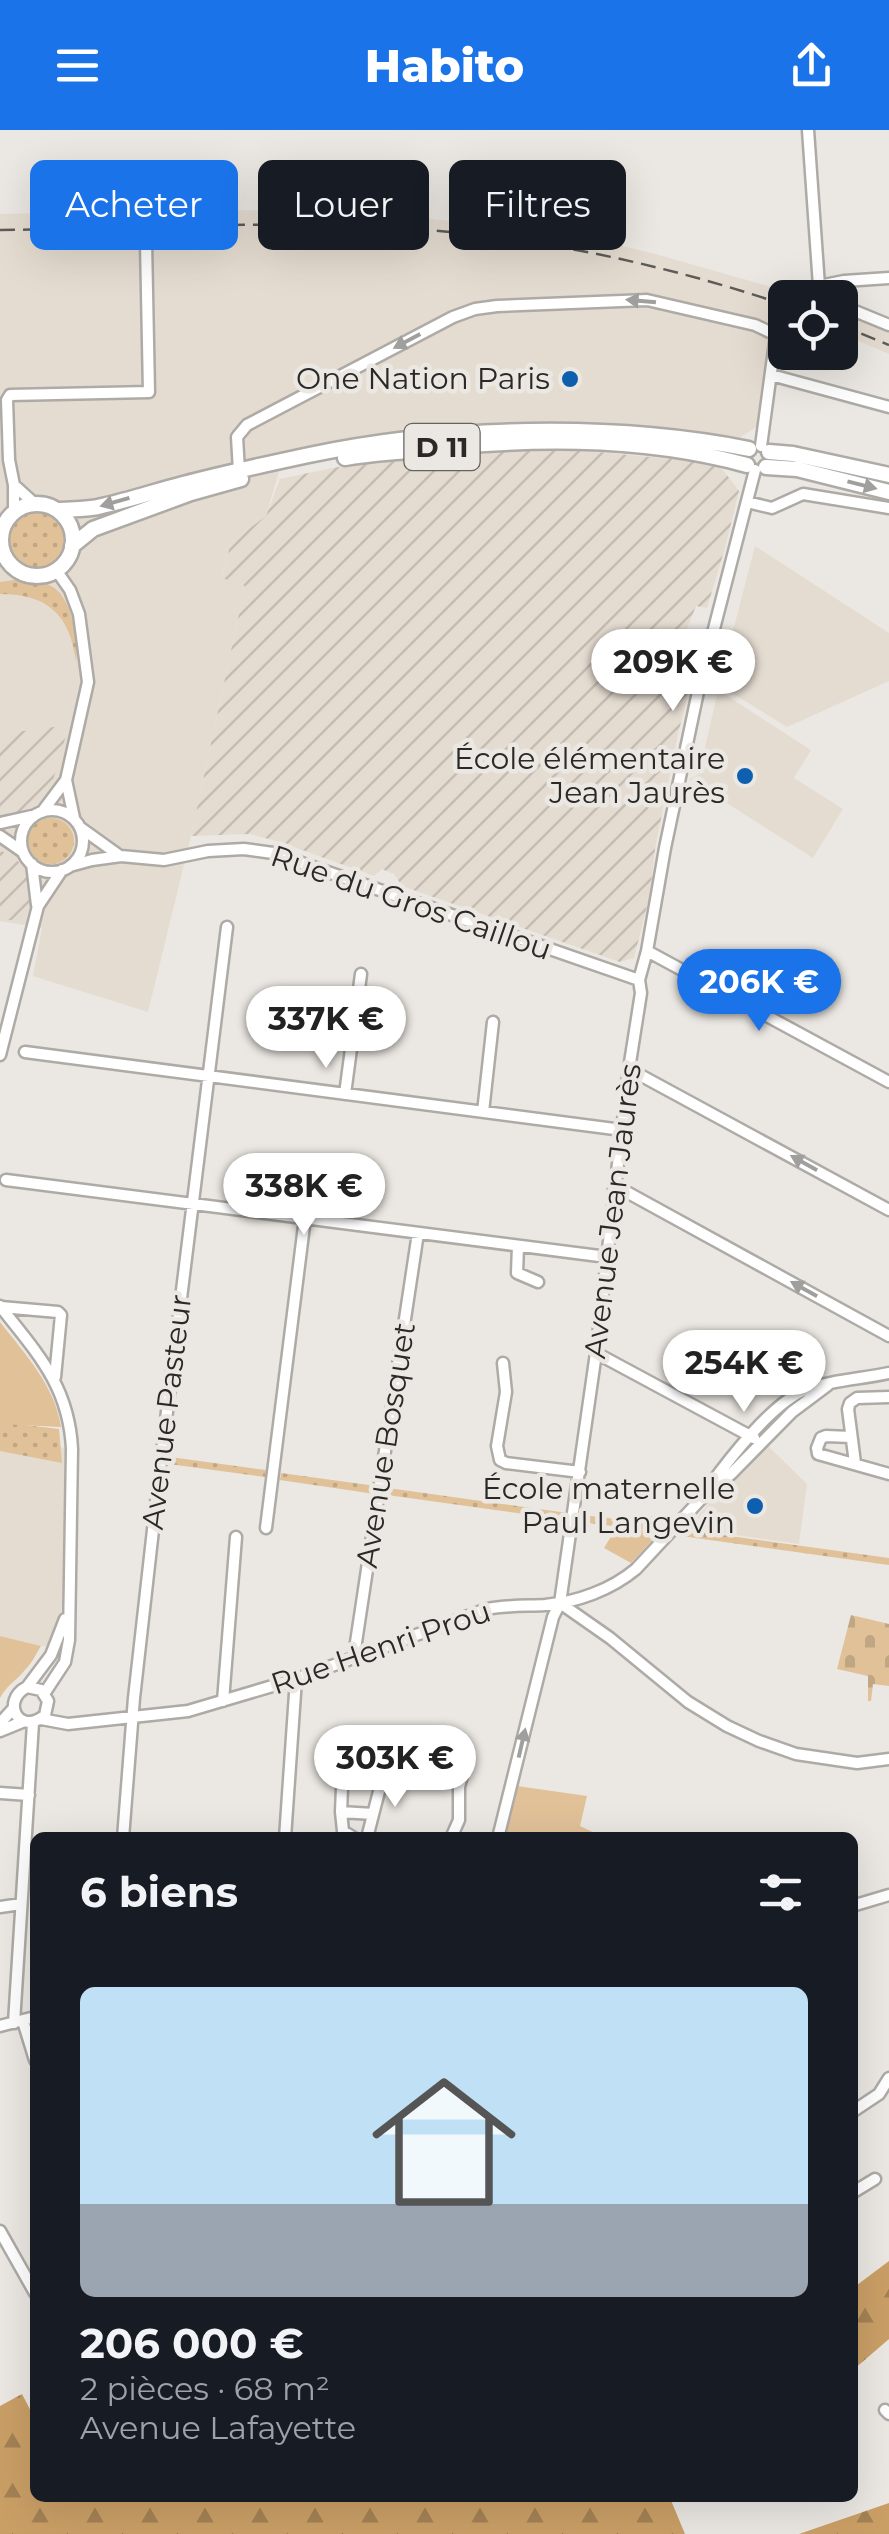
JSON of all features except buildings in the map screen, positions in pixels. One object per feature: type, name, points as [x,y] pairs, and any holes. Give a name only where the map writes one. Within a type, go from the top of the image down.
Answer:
[{"type":"main road","name":"D 11","points":[[57,510],[99,507],[239,470],[363,445],[559,431],[724,444],[758,458],[889,492]]},
{"type":"main road","name":"D 11","points":[[72,546],[94,529],[191,493],[258,474],[358,455],[456,445],[560,442],[647,446],[715,456],[758,458],[793,454],[889,475]]},
{"type":"main road","points":[[35,504],[57,510],[70,526],[72,546],[69,556],[56,570],[35,576],[16,569],[7,560],[0,540],[2,529],[14,512],[35,504]]},
{"type":"main road","points":[[0,574],[16,569]]},
{"type":"street","points":[[808,130],[818,280]]},
{"type":"street","points":[[14,512],[9,460],[10,395],[149,392],[146,250]]},
{"type":"street","points":[[844,280],[889,278]]},
{"type":"street","name":"Avenue Jean Jaurès","points":[[239,470],[237,437],[247,425],[475,309],[646,300],[736,320],[776,335],[758,458],[695,706],[639,980],[641,993],[596,1353],[560,1602],[552,1617],[499,1832]]},
{"type":"street","points":[[858,312],[889,326]]},
{"type":"street","points":[[771,375],[889,406]]},
{"type":"street","points":[[14,485],[35,504]]},
{"type":"street","points":[[747,502],[772,508],[802,494],[889,508]]},
{"type":"street","points":[[0,1054],[38,906],[80,852],[82,836],[66,780],[88,682],[79,614],[70,590],[56,570]]},
{"type":"street","points":[[23,852],[22,833],[66,780]]},
{"type":"street","points":[[0,822],[59,811],[121,856]]},
{"type":"street","points":[[0,836],[46,871],[66,868]]},
{"type":"street","name":"Rue du Gros Caillou","points":[[66,868],[121,856],[164,860],[208,851],[244,849],[274,853],[639,980]]},
{"type":"street","points":[[32,864],[38,906]]},
{"type":"street","name":"Avenue Pasteur","points":[[122,1832],[160,1468],[228,928]]},
{"type":"street","points":[[647,951],[889,1082]]},
{"type":"street","points":[[345,1094],[361,974]]},
{"type":"street","points":[[484,1112],[494,1022]]},
{"type":"street","points":[[25,1052],[622,1130]]},
{"type":"street","points":[[629,1069],[889,1210]]},
{"type":"street","points":[[6,1180],[607,1257]]},
{"type":"street","points":[[614,1188],[889,1336]]},
{"type":"street","points":[[266,1528],[305,1218]]},
{"type":"street","name":"Avenue Bosquet","points":[[359,1656],[355,1649],[418,1233]]},
{"type":"street","points":[[518,1246],[516,1273],[538,1282]]},
{"type":"street","points":[[0,1306],[58,1312],[61,1316],[54,1378]]},
{"type":"street","points":[[0,1306],[54,1378],[69,1421],[71,1441],[67,1654],[32,1721],[18,2022],[30,2049]]},
{"type":"street","points":[[596,1353],[756,1439]]},
{"type":"street","points":[[502,1363],[506,1392],[497,1446],[500,1460],[580,1472]]},
{"type":"street","name":"Rue Henri Prou","points":[[32,1721],[68,1724],[188,1711],[296,1679],[488,1610],[510,1604],[560,1602],[592,1594],[625,1578],[788,1400],[828,1384],[889,1373]]},
{"type":"street","points":[[855,1463],[850,1403],[858,1398],[889,1397]]},
{"type":"street","points":[[851,1436],[821,1438],[818,1454],[889,1474]]},
{"type":"street","points":[[223,1701],[236,1537]]},
{"type":"street","points":[[560,1602],[688,1702],[727,1726],[796,1754],[856,1763],[889,1759]]},
{"type":"street","points":[[0,1722],[12,1710],[16,1692],[27,1687],[58,1643],[68,1605]]},
{"type":"street","points":[[285,1832],[296,1679]]},
{"type":"street","points":[[27,1687],[36,1688],[68,1724]]},
{"type":"street","points":[[12,1710],[32,1721]]},
{"type":"street","points":[[0,1732],[32,1721]]},
{"type":"street","points":[[454,1832],[459,1820],[460,1787],[467,1756]]},
{"type":"street","points":[[344,1763],[341,1812],[345,1832]]},
{"type":"street","points":[[368,1832],[384,1772]]},
{"type":"street","points":[[0,1793],[28,1795]]},
{"type":"street","points":[[341,1812],[373,1814]]},
{"type":"street","points":[[858,1905],[889,1895]]},
{"type":"street","points":[[0,1907],[21,1904]]},
{"type":"street","points":[[0,2026],[30,2019]]},
{"type":"street","points":[[858,2108],[879,2094],[889,2078]]},
{"type":"street","points":[[858,2189],[875,2179]]},
{"type":"street","points":[[0,2231],[30,2284]]},
{"type":"shaded area","points":[[238,210],[258,210],[258,250],[429,250],[429,219],[449,221],[449,250],[626,250],[626,247],[768,286],[769,370],[759,425],[738,439],[640,428],[504,425],[482,432],[283,457],[266,516],[231,542],[222,577],[245,586],[148,1012],[33,976],[42,928],[0,921],[0,214],[30,213],[30,250],[238,250]]},
{"type":"shaded area","points":[[858,317],[889,329],[889,354],[858,341]]},
{"type":"shaded area","points":[[559,448],[710,463],[720,466],[739,491],[707,608],[696,606],[687,629],[703,636],[678,734],[650,894],[634,958],[620,962],[402,886],[394,874],[382,869],[374,876],[250,834],[191,836],[245,586],[222,578],[231,542],[266,516],[280,479],[457,450]]},
{"type":"shaded area","points":[[755,546],[889,633],[889,681],[787,727],[719,685]]},
{"type":"shaded area","name":"École élémentaire Jean Jaurès","points":[[718,690],[811,750],[794,778],[843,809],[813,858],[689,779],[699,774]]},
{"type":"shaded area","points":[[69,725],[47,801],[10,818],[2,851],[26,867],[31,879],[33,891],[27,920],[0,920],[0,734]]},
{"type":"shaded area","points":[[0,1439],[66,1448],[63,1603],[48,1646],[0,1636]]},
{"type":"shaded area","name":"École maternelle Paul Langevin","points":[[765,1443],[807,1484],[799,1544],[687,1528]]},
{"type":"green space","points":[[39,511],[59,520],[68,540],[59,560],[39,569],[19,560],[10,540],[19,520]]},
{"type":"green space","points":[[28,578],[51,586],[68,606],[74,625],[76,662],[68,632],[54,610],[31,598],[0,594],[0,582]]},
{"type":"green space","points":[[51,818],[68,824],[74,841],[68,858],[51,864],[34,858],[28,841],[34,824]]},
{"type":"green space","points":[[0,1322],[46,1384],[61,1427],[0,1424]]},
{"type":"green space","points":[[0,1422],[59,1429],[62,1463],[0,1451]]},
{"type":"green space","points":[[170,1457],[266,1470],[265,1477],[169,1464]]},
{"type":"green space","points":[[281,1473],[376,1486],[375,1494],[280,1480]]},
{"type":"green space","points":[[388,1488],[568,1513],[567,1520],[387,1495]]},
{"type":"green space","points":[[582,1515],[616,1519],[663,1515],[654,1531],[580,1522]]},
{"type":"green space","points":[[617,1527],[660,1532],[631,1563],[604,1548]]},
{"type":"green space","points":[[686,1530],[889,1558],[889,1565],[681,1536]]},
{"type":"green space","points":[[851,1615],[889,1624],[889,1686],[873,1684],[871,1701],[868,1676],[837,1669]]},
{"type":"green space","points":[[0,1636],[41,1646],[0,1698]]},
{"type":"green space","points":[[517,1786],[587,1796],[580,1826],[593,1832],[507,1832]]},
{"type":"green space","points":[[889,2261],[889,2339],[858,2366],[858,2284]]},
{"type":"green space","points":[[22,2394],[30,2409],[30,2502],[672,2502],[685,2534],[0,2534],[0,2406]]},
{"type":"green space","points":[[889,2503],[889,2534],[799,2534]]},
{"type":"railway","points":[[0,230],[282,225],[450,232],[619,259],[768,300]]},
{"type":"railway","points":[[858,332],[889,345]]},
{"type":"place","name":"One Nation Paris","points":[[570,379]]},
{"type":"place","name":"École élémentaire Jean Jaurès","points":[[745,776]]},
{"type":"place","name":"École maternelle Paul Langevin","points":[[755,1506]]}]
